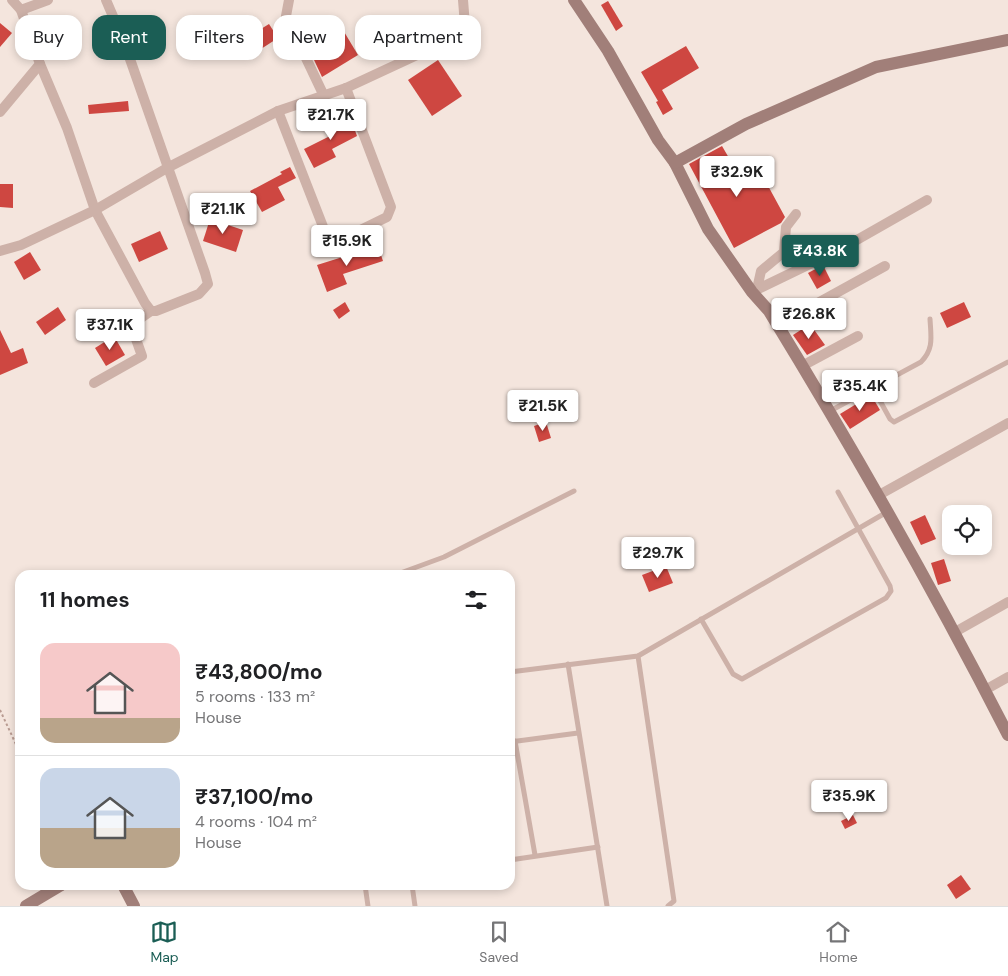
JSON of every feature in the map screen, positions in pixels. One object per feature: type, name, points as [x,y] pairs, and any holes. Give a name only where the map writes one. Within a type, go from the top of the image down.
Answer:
[{"type":"street","points":[[12,0],[21,10],[40,64],[67,128],[95,210],[151,311]]},
{"type":"street","points":[[21,10],[48,0]]},
{"type":"street","points":[[94,383],[142,356],[131,325],[151,311],[166,308],[199,294],[208,284],[124,42],[106,0]]},
{"type":"street","points":[[289,0],[286,16],[324,96]]},
{"type":"street","points":[[0,251],[21,244],[95,210],[167,168],[278,111],[346,88],[458,33],[465,25],[463,0]]},
{"type":"street","points":[[574,0],[608,51],[658,140],[674,163],[708,229],[778,325],[830,411],[955,632],[1008,735]]},
{"type":"street","points":[[674,163],[746,124],[876,67],[1008,40]]},
{"type":"street","points":[[0,112],[40,64]]},
{"type":"street","points":[[278,111],[329,242],[334,244],[382,220],[389,215],[391,207],[346,88]]},
{"type":"street","points":[[755,291],[841,249],[927,200]]},
{"type":"street","points":[[755,291],[761,271],[784,252],[786,227],[796,214]]},
{"type":"street","points":[[778,325],[885,266]]},
{"type":"street","points":[[802,366],[858,336]]},
{"type":"street","points":[[879,495],[1008,423]]},
{"type":"street","points":[[955,632],[1008,602]]},
{"type":"street","points":[[985,690],[1008,677]]},
{"type":"street","points":[[26,906],[53,890]]},
{"type":"street","points":[[126,890],[134,906]]},
{"type":"lane","points":[[830,411],[920,362],[929,355],[932,347],[930,319]]},
{"type":"lane","points":[[873,388],[890,419],[894,422],[1008,362]]},
{"type":"lane","points":[[409,570],[444,557],[574,492]]},
{"type":"lane","points":[[701,620],[733,674],[742,678],[886,598],[891,591],[890,586],[857,530],[838,492]]},
{"type":"lane","points":[[515,671],[638,656],[888,511]]},
{"type":"lane","points":[[638,656],[674,900],[668,906]]},
{"type":"lane","points":[[568,664],[607,906]]},
{"type":"lane","points":[[515,741],[578,733]]},
{"type":"lane","points":[[515,751],[535,856]]},
{"type":"lane","points":[[515,859],[598,846]]},
{"type":"lane","points":[[366,890],[368,906]]},
{"type":"lane","points":[[413,890],[415,906]]},
{"type":"path","points":[[0,710],[15,742]]},
{"type":"building","points":[[608,1],[623,26],[616,31],[601,5]]},
{"type":"building","points":[[0,23],[12,33],[0,47]]},
{"type":"building","points":[[269,24],[273,30],[273,41],[263,48],[263,28]]},
{"type":"building","points":[[345,33],[355,50],[355,57],[322,77],[314,60],[345,60]]},
{"type":"building","points":[[686,46],[699,68],[662,90],[673,109],[663,115],[656,102],[658,101],[641,72]]},
{"type":"building","points":[[438,60],[462,96],[432,116],[408,80]]},
{"type":"building","points":[[128,101],[129,111],[89,114],[88,105]]},
{"type":"building","points":[[349,114],[357,136],[332,149],[336,157],[314,168],[304,149],[332,135],[327,125]]},
{"type":"building","points":[[722,146],[743,182],[761,173],[785,217],[781,223],[734,248],[689,164]]},
{"type":"building","points":[[290,167],[296,178],[278,187],[285,200],[262,212],[250,191],[282,174],[280,172]]},
{"type":"building","points":[[0,184],[13,184],[13,208],[0,207]]},
{"type":"building","points":[[210,219],[243,230],[236,252],[203,241]]},
{"type":"building","points":[[160,231],[168,249],[139,262],[131,244]]},
{"type":"building","points":[[378,246],[383,261],[343,274],[347,284],[327,292],[317,265]]},
{"type":"building","points":[[30,252],[41,270],[24,280],[14,262]]},
{"type":"building","points":[[823,265],[831,281],[817,289],[808,273]]},
{"type":"building","points":[[345,302],[350,311],[339,319],[333,310]]},
{"type":"building","points":[[964,302],[971,317],[947,328],[940,313]]},
{"type":"building","points":[[58,307],[66,320],[45,335],[36,322]]},
{"type":"building","points":[[824,308],[829,315],[816,323],[811,315]]},
{"type":"building","points":[[810,324],[825,345],[807,355],[793,335]]},
{"type":"building","points":[[0,330],[11,353],[23,348],[28,363],[0,375]]},
{"type":"building","points":[[114,336],[125,355],[106,366],[95,348]]},
{"type":"building","points":[[871,395],[880,410],[850,429],[840,414]]},
{"type":"building","points":[[546,422],[551,438],[539,442],[534,426]]},
{"type":"building","points":[[925,515],[936,539],[921,545],[910,522]]},
{"type":"building","points":[[944,559],[951,581],[938,585],[931,563]]},
{"type":"building","points":[[666,566],[673,583],[649,592],[642,575]]},
{"type":"building","points":[[853,815],[857,823],[845,829],[841,821]]},
{"type":"building","points":[[961,875],[971,889],[956,899],[947,885]]}]
